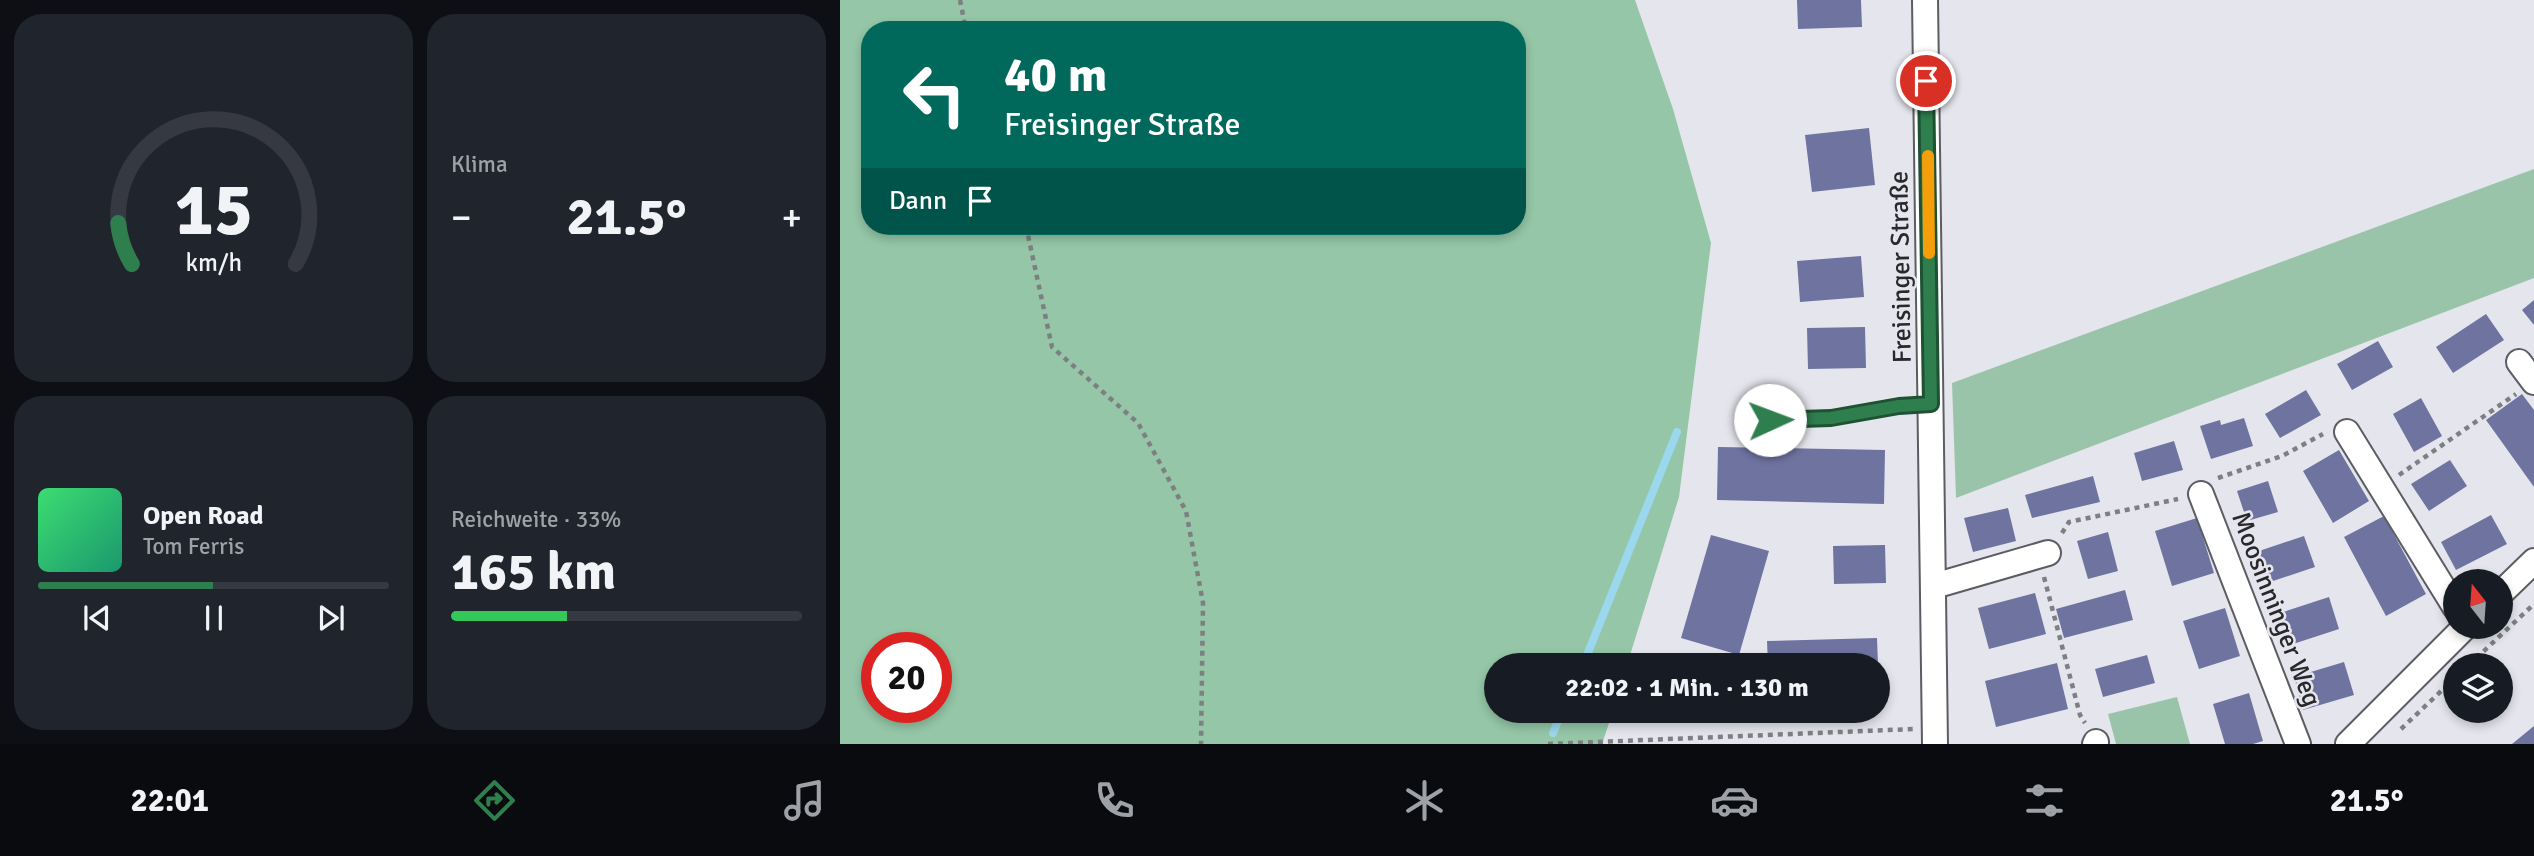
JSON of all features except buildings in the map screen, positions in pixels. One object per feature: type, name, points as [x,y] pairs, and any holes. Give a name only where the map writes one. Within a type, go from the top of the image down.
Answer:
[{"type":"street","name":"Freisinger Straße","points":[[1925,0],[1935,736]]},
{"type":"street","points":[[2347,432],[2443,588]]},
{"type":"street","name":"Moosinninger Weg","points":[[2201,494],[2298,744]]},
{"type":"street","points":[[1934,586],[2044,554]]},
{"type":"street","points":[[2513,581],[2534,561]]},
{"type":"street","points":[[2351,743],[2453,639]]},
{"type":"lane","points":[[1770,420],[1831,418],[1899,406],[1931,404]]},
{"type":"path","points":[[960,0],[964,21]]},
{"type":"path","points":[[1028,235],[1052,347],[1138,423],[1186,511],[1202,603],[1201,744]]},
{"type":"path","points":[[2381,487],[2529,376]]},
{"type":"path","points":[[2095,743],[2080,715],[2044,554],[2069,522],[2201,494],[2218,478],[2282,456],[2329,431],[2347,432]]},
{"type":"path","points":[[2482,653],[2534,604]]},
{"type":"path","points":[[2394,736],[2443,689]]},
{"type":"path","points":[[1548,744],[1935,736]]},
{"type":"green space","points":[[840,0],[1635,0],[1673,109],[1711,243],[1679,497],[1631,653],[1484,653],[1484,723],[1609,723],[1602,744],[840,744]]},
{"type":"green space","points":[[2534,169],[2534,278],[1956,498],[1952,383]]},
{"type":"green space","points":[[2177,697],[2190,744],[2116,744],[2108,714]]},
{"type":"waterway","points":[[1588,653],[1677,432]]},
{"type":"waterway","points":[[1553,733],[1557,723]]},
{"type":"slow traffic","points":[[1928,156],[1929,253]]},
{"type":"route","points":[[1770,420],[1831,418],[1899,406],[1931,404],[1926,81]]}]
